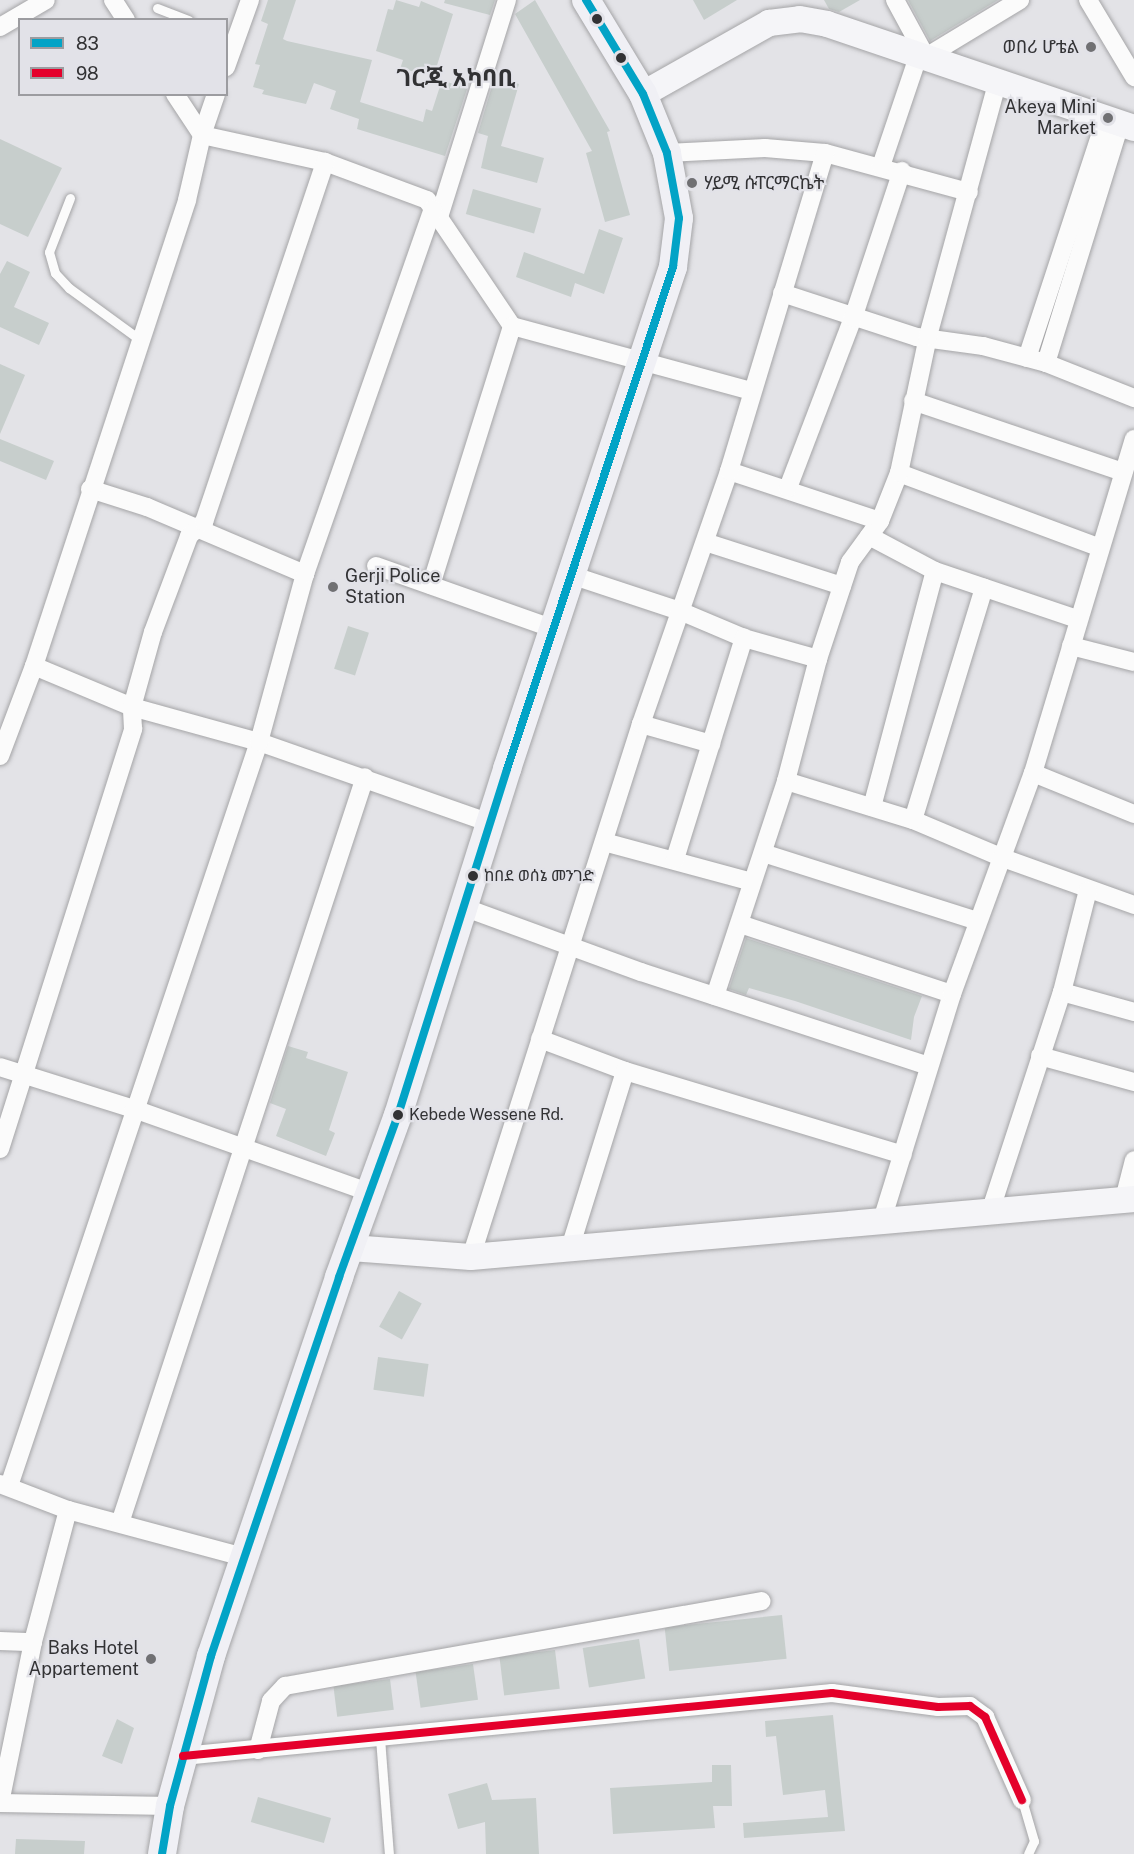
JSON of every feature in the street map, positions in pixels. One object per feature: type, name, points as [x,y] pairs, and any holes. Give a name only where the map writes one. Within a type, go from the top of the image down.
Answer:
[{"type":"main road","points":[[162,1854],[170,1806],[211,1656],[247,1558],[369,1192],[398,1115],[640,360],[674,267],[679,218],[668,153],[643,94],[586,0]]},
{"type":"street","points":[[0,27],[46,0]]},
{"type":"street","points":[[113,0],[125,18]]},
{"type":"street","points":[[228,56],[232,35],[250,0]]},
{"type":"street","points":[[247,1558],[68,1510],[4,1485],[259,742],[305,574],[436,213],[507,0]]},
{"type":"street","points":[[896,0],[922,57]]},
{"type":"street","points":[[881,166],[922,57],[1020,0]]},
{"type":"street","points":[[1088,0],[1134,77]]},
{"type":"street","points":[[643,94],[728,44],[782,20],[827,24],[997,84],[1120,124]]},
{"type":"street","points":[[715,996],[786,781],[818,658],[850,561],[874,529],[899,473],[928,336],[997,84]]},
{"type":"street","points":[[176,96],[202,135],[325,162],[413,193],[436,213],[472,272],[512,326],[751,391]]},
{"type":"street","points":[[0,756],[34,666],[139,339],[187,200],[202,135],[215,96]]},
{"type":"street","points":[[1027,358],[1120,124]]},
{"type":"street","points":[[1046,363],[1120,124]]},
{"type":"street","points":[[668,153],[765,148],[825,153],[902,171],[969,192]]},
{"type":"street","points":[[471,1257],[641,724],[729,471],[751,391],[825,153]]},
{"type":"street","points":[[0,1149],[133,729],[132,706],[173,575],[189,536],[204,522],[325,162]]},
{"type":"street","points":[[788,488],[853,318],[902,171]]},
{"type":"street","points":[[782,293],[917,337],[928,336],[1046,363],[1134,398]]},
{"type":"street","points":[[432,585],[512,326]]},
{"type":"street","points":[[913,401],[1123,472]]},
{"type":"street","points":[[882,1220],[952,994],[1033,773],[1098,547],[1134,438]]},
{"type":"street","points":[[729,471],[788,488],[874,529],[935,571],[1077,619]]},
{"type":"street","points":[[899,473],[1098,547]]},
{"type":"street","points":[[90,489],[147,507],[305,574]]},
{"type":"street","points":[[705,542],[842,586]]},
{"type":"street","points":[[376,566],[554,629]]},
{"type":"street","points":[[872,807],[935,571]]},
{"type":"street","points":[[571,575],[680,611],[744,638],[818,658]]},
{"type":"street","points":[[913,820],[984,588]]},
{"type":"street","points":[[675,859],[744,638]]},
{"type":"street","points":[[1071,646],[1134,662]]},
{"type":"street","points":[[34,666],[132,706],[259,742],[365,777],[490,823]]},
{"type":"street","points":[[641,724],[711,744]]},
{"type":"street","points":[[1033,773],[1134,814]]},
{"type":"street","points":[[120,1523],[365,777]]},
{"type":"street","points":[[786,781],[913,820],[1003,858],[1134,905]]},
{"type":"street","points":[[604,842],[675,859],[752,882]]},
{"type":"street","points":[[763,853],[978,921]]},
{"type":"street","points":[[991,1209],[1062,992],[1088,890]]},
{"type":"street","points":[[463,907],[570,948],[929,1066]]},
{"type":"street","points":[[740,924],[952,994]]},
{"type":"street","points":[[1062,992],[1134,1012]]},
{"type":"street","points":[[540,1039],[625,1071],[903,1155]]},
{"type":"street","points":[[1040,1056],[1134,1082]]},
{"type":"street","points":[[0,1067],[134,1108],[241,1149],[369,1192]]},
{"type":"street","points":[[570,1248],[625,1071]]},
{"type":"street","points":[[351,1248],[471,1257],[991,1209],[1129,1199],[1134,1160]]},
{"type":"street","points":[[68,1510],[33,1642],[0,1803],[170,1806]]},
{"type":"street","points":[[258,1750],[272,1701],[285,1686],[761,1601]]},
{"type":"street","points":[[0,1641],[33,1642]]},
{"type":"street","points":[[183,1756],[832,1694],[938,1707],[970,1706],[985,1717],[1022,1800]]},
{"type":"lane","points":[[157,8],[184,18]]},
{"type":"lane","points":[[70,198],[50,244],[55,273],[69,288],[139,339]]},
{"type":"lane","points":[[380,1738],[389,1854]]},
{"type":"lane","points":[[1022,1800],[1034,1841],[1028,1854]]},
{"type":"building","points":[[268,0],[296,0],[283,39],[372,60],[360,102],[423,122],[426,109],[432,111],[442,80],[467,89],[445,156],[357,129],[359,119],[330,109],[336,91],[314,83],[306,104],[262,94],[264,90],[253,87],[260,65],[255,64],[268,24],[261,21]]},
{"type":"building","points":[[396,0],[419,7],[421,1],[453,14],[434,75],[400,69],[403,60],[376,51],[388,9],[393,10]]},
{"type":"building","points":[[445,0],[495,0],[490,15],[444,3]]},
{"type":"building","points":[[535,0],[610,131],[607,132],[630,215],[605,222],[586,153],[592,151],[515,14]]},
{"type":"building","points":[[693,0],[737,0],[704,20]]},
{"type":"building","points":[[824,0],[860,0],[839,12],[829,9]]},
{"type":"building","points":[[908,0],[998,0],[930,41]]},
{"type":"building","points":[[495,76],[519,84],[501,146],[544,158],[537,183],[481,168],[488,136],[478,133]]},
{"type":"building","points":[[0,139],[62,168],[28,237],[0,224]]},
{"type":"building","points":[[473,189],[541,209],[534,234],[466,214]]},
{"type":"building","points":[[599,229],[623,238],[604,294],[575,283],[571,297],[516,277],[524,252],[584,274]]},
{"type":"building","points":[[7,261],[30,272],[14,307],[49,323],[39,345],[0,327],[0,274]]},
{"type":"building","points":[[0,364],[25,375],[0,434]]},
{"type":"building","points":[[0,439],[54,461],[46,480],[0,461]]},
{"type":"building","points":[[348,626],[369,633],[355,676],[334,669]]},
{"type":"building","points":[[746,938],[922,996],[914,1017],[911,1040],[749,988],[746,995],[729,989]]},
{"type":"building","points":[[288,1046],[308,1052],[306,1058],[348,1072],[329,1130],[335,1133],[326,1156],[276,1136],[286,1109],[270,1103]]},
{"type":"building","points":[[399,1291],[422,1304],[402,1339],[379,1327]]},
{"type":"building","points":[[378,1357],[429,1364],[424,1397],[373,1390]]},
{"type":"building","points":[[782,1615],[787,1659],[669,1671],[665,1627]]},
{"type":"building","points":[[639,1639],[645,1679],[589,1687],[583,1648]]},
{"type":"building","points":[[555,1650],[560,1689],[504,1696],[499,1657]]},
{"type":"building","points":[[473,1664],[478,1700],[421,1708],[416,1672]]},
{"type":"building","points":[[390,1679],[394,1710],[337,1717],[333,1686]]},
{"type":"building","points":[[833,1715],[845,1831],[744,1838],[743,1823],[828,1817],[825,1790],[783,1795],[776,1736],[766,1737],[765,1721]]},
{"type":"building","points":[[117,1719],[134,1728],[122,1764],[102,1756]]},
{"type":"building","points":[[712,1765],[731,1765],[732,1806],[713,1806],[715,1828],[613,1834],[610,1788],[712,1782]]},
{"type":"building","points":[[487,1783],[492,1800],[536,1798],[539,1854],[486,1854],[485,1822],[458,1829],[448,1794]]},
{"type":"building","points":[[258,1797],[331,1818],[324,1843],[251,1822]]},
{"type":"building","points":[[16,1839],[85,1841],[84,1854],[15,1854]]},
{"type":"transit line","name":"83","points":[[162,1854],[170,1806],[211,1656],[339,1277],[398,1115],[507,769],[673,267],[679,218],[667,153],[643,94],[586,0]]},
{"type":"transit line","name":"98","points":[[183,1756],[832,1693],[938,1707],[970,1706],[985,1717],[1022,1800]]},
{"type":"place","name":"ወበሪ ሆቴል","points":[[1091,47]]},
{"type":"place","name":"Akeya Mini Market","points":[[1108,118]]},
{"type":"place","name":"ሃይሚ ሱፐርማርኬት","points":[[692,183]]},
{"type":"place","name":"Gerji Police Station","points":[[333,587]]},
{"type":"place","name":"ከበደ ወሰኔ መንገድ","points":[[473,876]]},
{"type":"place","name":"Kebede Wessene Rd.","points":[[398,1115]]},
{"type":"place","name":"Baks Hotel Appartement","points":[[151,1659]]},
{"type":"district","name":"ገርጂ አካባቢ","points":[[456,78]]}]
